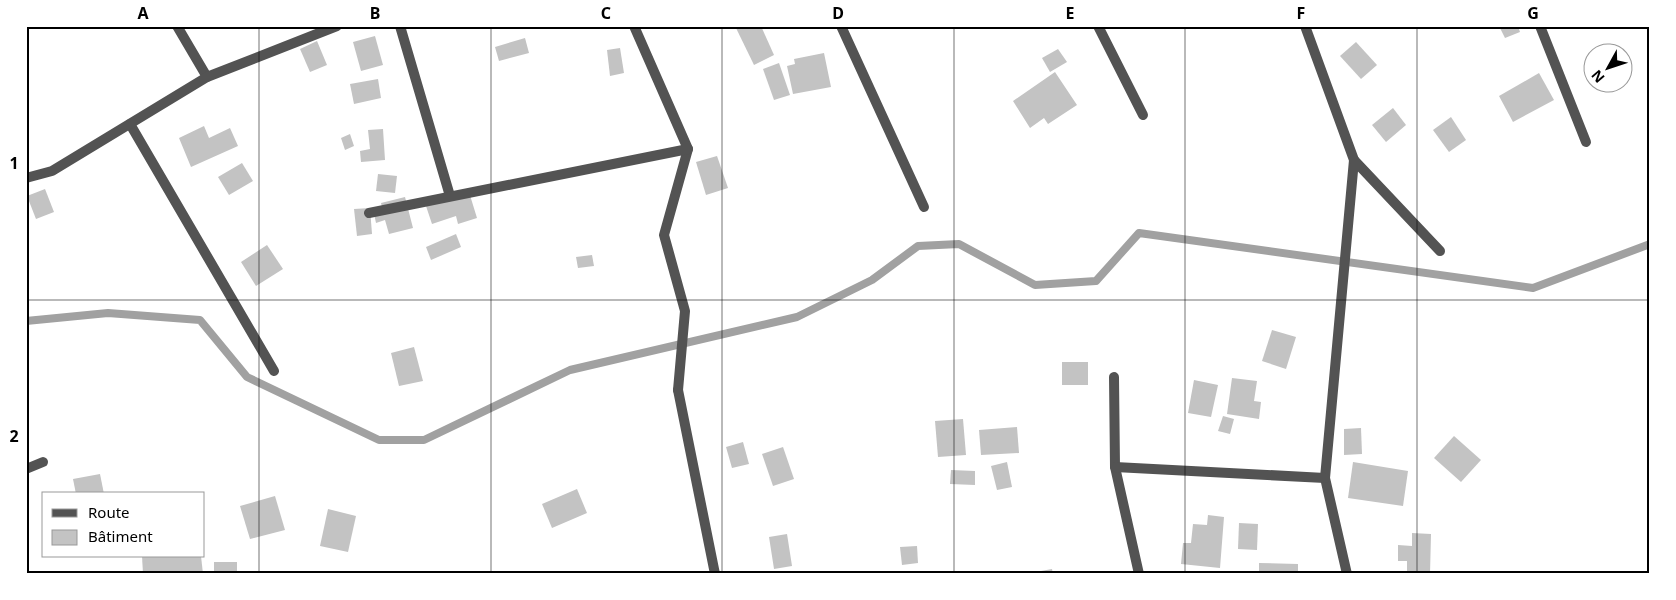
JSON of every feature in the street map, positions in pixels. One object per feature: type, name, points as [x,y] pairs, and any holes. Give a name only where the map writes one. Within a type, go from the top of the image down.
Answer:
[{"type":"street","points":[[177,26],[207,77]]},
{"type":"street","points":[[26,178],[52,171],[207,77],[337,26]]},
{"type":"street","points":[[400,26],[450,196]]},
{"type":"street","points":[[634,26],[688,149],[664,234],[684,312],[678,390],[715,574]]},
{"type":"street","points":[[841,26],[924,207]]},
{"type":"street","points":[[1098,26],[1142,115]]},
{"type":"street","points":[[1305,26],[1354,160],[1440,251]]},
{"type":"street","points":[[1540,26],[1586,142]]},
{"type":"street","points":[[130,124],[274,371]]},
{"type":"street","points":[[369,213],[688,149]]},
{"type":"street","points":[[1347,574],[1325,478],[1354,160]]},
{"type":"street","points":[[1114,377],[1115,467],[1139,574]]},
{"type":"street","points":[[26,469],[43,462]]},
{"type":"street","points":[[1115,467],[1325,478]]},
{"type":"building","points":[[740,26],[761,26],[774,55],[754,65],[736,28]]},
{"type":"building","points":[[1499,26],[1518,26],[1520,32],[1505,38]]},
{"type":"building","points":[[375,36],[383,65],[361,71],[353,42]]},
{"type":"building","points":[[525,38],[529,53],[499,61],[495,47]]},
{"type":"building","points":[[317,41],[327,65],[310,72],[300,49]]},
{"type":"building","points":[[1356,42],[1377,65],[1361,79],[1340,56]]},
{"type":"building","points":[[620,48],[624,73],[610,76],[607,50]]},
{"type":"building","points":[[1058,49],[1067,62],[1050,72],[1042,58]]},
{"type":"building","points":[[824,53],[831,87],[793,94],[787,66],[795,64],[794,59]]},
{"type":"building","points":[[779,63],[790,95],[774,100],[763,69]]},
{"type":"building","points":[[1055,72],[1077,105],[1048,124],[1044,118],[1030,128],[1013,101]]},
{"type":"building","points":[[1539,73],[1554,100],[1513,122],[1499,96]]},
{"type":"building","points":[[378,79],[381,98],[354,104],[350,84]]},
{"type":"building","points":[[1393,108],[1406,125],[1386,142],[1372,125]]},
{"type":"building","points":[[1451,117],[1466,140],[1449,152],[1433,130]]},
{"type":"building","points":[[204,126],[209,138],[230,128],[238,146],[191,167],[179,138]]},
{"type":"building","points":[[383,129],[385,160],[361,162],[360,151],[370,149],[368,130]]},
{"type":"building","points":[[350,134],[354,146],[345,150],[341,138]]},
{"type":"building","points":[[717,156],[728,188],[706,195],[696,162]]},
{"type":"building","points":[[242,163],[253,181],[229,195],[218,177]]},
{"type":"building","points":[[378,174],[397,176],[395,193],[376,191]]},
{"type":"building","points":[[45,189],[54,212],[36,219],[27,196]]},
{"type":"building","points":[[469,192],[477,218],[458,224],[456,216],[432,224],[426,206]]},
{"type":"building","points":[[405,197],[413,228],[389,234],[385,220],[376,223],[373,209],[382,207],[381,203]]},
{"type":"building","points":[[370,208],[372,234],[357,236],[354,209]]},
{"type":"building","points":[[456,234],[461,247],[431,260],[426,247]]},
{"type":"building","points":[[267,245],[283,269],[256,286],[241,262]]},
{"type":"building","points":[[592,255],[594,266],[578,268],[576,257]]},
{"type":"building","points":[[1272,330],[1296,337],[1286,369],[1262,361]]},
{"type":"building","points":[[414,347],[423,381],[399,386],[391,353]]},
{"type":"building","points":[[1062,362],[1088,362],[1088,385],[1062,385]]},
{"type":"building","points":[[1232,378],[1257,381],[1254,401],[1261,402],[1259,419],[1227,414]]},
{"type":"building","points":[[1194,380],[1218,385],[1211,417],[1188,413]]},
{"type":"building","points":[[1223,416],[1234,419],[1230,434],[1218,431]]},
{"type":"building","points":[[963,419],[966,455],[938,457],[935,421]]},
{"type":"building","points":[[1017,427],[1019,453],[981,455],[979,430]]},
{"type":"building","points":[[1361,428],[1362,454],[1344,455],[1344,429]]},
{"type":"building","points":[[1454,436],[1481,460],[1461,482],[1434,458]]},
{"type":"building","points":[[743,442],[749,464],[732,468],[726,447]]},
{"type":"building","points":[[783,447],[794,479],[773,486],[762,454]]},
{"type":"building","points":[[1007,462],[1012,487],[997,490],[991,466]]},
{"type":"building","points":[[1353,462],[1408,471],[1403,506],[1348,498]]},
{"type":"building","points":[[951,470],[975,471],[975,485],[950,484]]},
{"type":"building","points":[[100,474],[104,492],[76,492],[73,479]]},
{"type":"building","points":[[577,489],[587,513],[552,528],[542,504]]},
{"type":"building","points":[[275,496],[285,530],[250,539],[240,506]]},
{"type":"building","points":[[328,509],[356,516],[348,552],[320,546]]},
{"type":"building","points":[[1208,515],[1224,517],[1220,568],[1181,564],[1183,543],[1191,543],[1193,524],[1207,525]]},
{"type":"building","points":[[1239,523],[1258,524],[1257,550],[1238,549]]},
{"type":"building","points":[[1412,533],[1431,534],[1430,574],[1407,574],[1407,561],[1398,561],[1398,545],[1412,546]]},
{"type":"building","points":[[787,534],[792,566],[774,569],[769,537]]},
{"type":"building","points":[[917,546],[918,563],[902,565],[900,547]]},
{"type":"building","points":[[142,558],[201,558],[203,574],[143,574]]},
{"type":"building","points":[[214,562],[237,562],[237,574],[214,574]]},
{"type":"building","points":[[1259,563],[1298,564],[1298,574],[1259,574]]},
{"type":"building","points":[[1052,569],[1053,574],[1030,574],[1030,573]]},
{"type":"waterway","points":[[26,321],[108,313],[200,320],[247,377],[379,440],[424,440],[570,370],[797,317],[872,280],[918,246],[959,244],[1035,285],[1096,281],[1139,233],[1533,288],[1650,244]]}]
